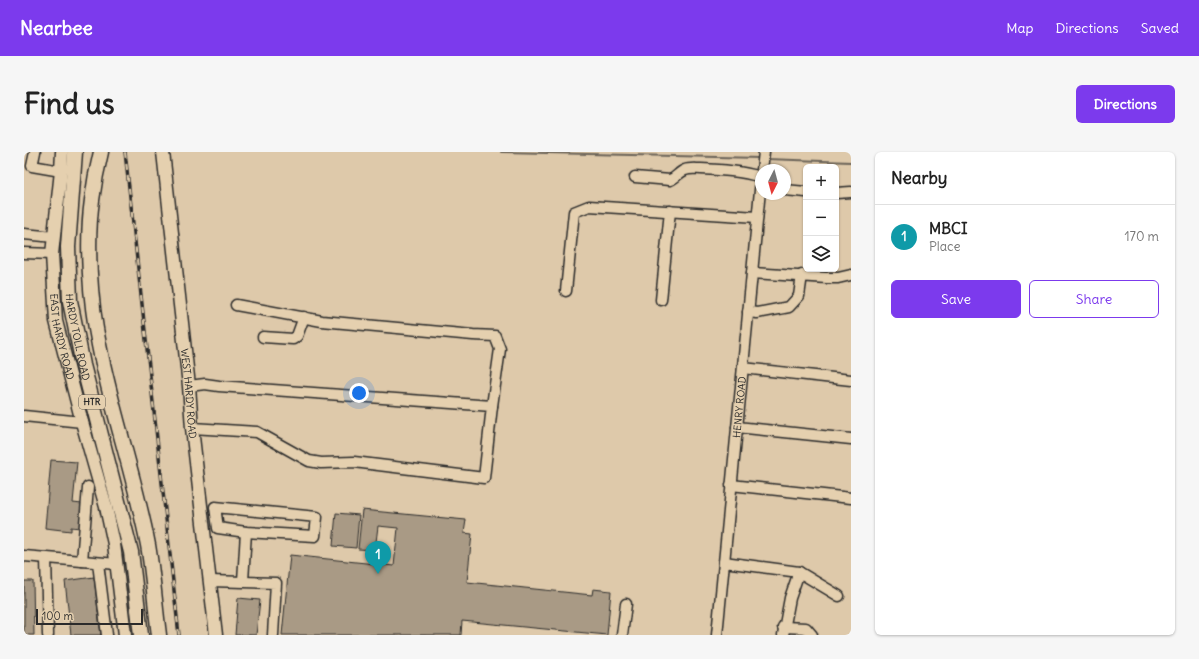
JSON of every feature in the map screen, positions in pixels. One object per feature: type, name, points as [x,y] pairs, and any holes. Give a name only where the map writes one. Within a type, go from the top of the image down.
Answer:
[{"type":"highway","name":"HARDY TOLL ROAD","points":[[100,152],[92,200],[90,232],[91,292],[94,317],[104,368],[138,498],[148,546],[159,635]]},
{"type":"highway","name":"HARDY TOLL ROAD","points":[[70,163],[68,247],[70,301],[86,380],[131,552],[142,635]]},
{"type":"main road","name":"EAST HARDY ROAD","points":[[62,152],[70,163],[54,237],[52,254],[56,321],[106,507],[117,564],[126,635]]},
{"type":"main road","name":"WEST HARDY ROAD","points":[[163,152],[189,386],[192,428],[216,635]]},
{"type":"street","points":[[34,152],[32,166],[70,163]]},
{"type":"street","name":"HENRY ROAD","points":[[763,164],[764,152]]},
{"type":"street","points":[[635,177],[670,180],[674,179],[680,172],[687,169],[745,172],[755,176]]},
{"type":"street","points":[[791,191],[803,192]]},
{"type":"street","points":[[839,193],[851,192]]},
{"type":"street","name":"HENRY ROAD","points":[[717,635],[759,200]]},
{"type":"street","points":[[566,291],[574,212],[589,206],[757,217]]},
{"type":"street","points":[[661,300],[670,211]]},
{"type":"street","points":[[24,234],[54,237]]},
{"type":"street","points":[[24,253],[52,254]]},
{"type":"street","points":[[752,272],[828,278],[838,278],[851,275]]},
{"type":"street","points":[[748,312],[757,313],[789,307],[799,296],[802,275]]},
{"type":"street","points":[[192,428],[257,432],[309,461],[321,463],[354,462],[484,478],[500,349],[495,336],[322,321],[236,305]]},
{"type":"street","points":[[263,337],[293,339],[297,336],[304,317]]},
{"type":"street","points":[[743,368],[851,380]]},
{"type":"street","points":[[189,386],[205,384],[492,406]]},
{"type":"street","points":[[24,416],[82,422]]},
{"type":"street","points":[[737,427],[851,439]]},
{"type":"street","points":[[731,485],[851,498]]},
{"type":"street","points":[[82,561],[88,487]]},
{"type":"street","points":[[215,507],[317,517],[316,536],[246,532],[218,528],[215,507]]},
{"type":"street","points":[[243,581],[246,532]]},
{"type":"street","points":[[24,556],[117,564]]},
{"type":"street","points":[[46,558],[48,635]]},
{"type":"street","points":[[724,562],[799,572],[839,596]]},
{"type":"street","points":[[98,563],[107,635]]},
{"type":"street","points":[[799,572],[792,589],[783,631],[806,628],[812,635]]},
{"type":"street","points":[[210,581],[276,583],[273,635]]},
{"type":"street","points":[[622,635],[626,604]]},
{"type":"building","points":[[51,460],[77,462],[73,503],[82,504],[80,528],[71,527],[71,531],[45,528]]},
{"type":"building","points":[[362,510],[466,520],[464,533],[472,534],[467,582],[592,595],[593,589],[611,591],[607,635],[462,621],[461,635],[282,635],[290,555],[394,566],[398,528],[378,526],[375,550],[358,549]]},
{"type":"building","points":[[336,513],[359,515],[356,548],[333,546]]},
{"type":"building","points":[[94,577],[101,635],[71,635],[65,581]]},
{"type":"building","points":[[24,581],[33,581],[34,635],[24,635]]},
{"type":"building","points":[[238,598],[260,600],[256,635],[235,635]]},
{"type":"waterway","points":[[501,152],[760,158]]},
{"type":"waterway","points":[[766,159],[851,162]]},
{"type":"railway","points":[[125,152],[179,635]]},
{"type":"place","name":"MBCI","points":[[378,574]]}]
